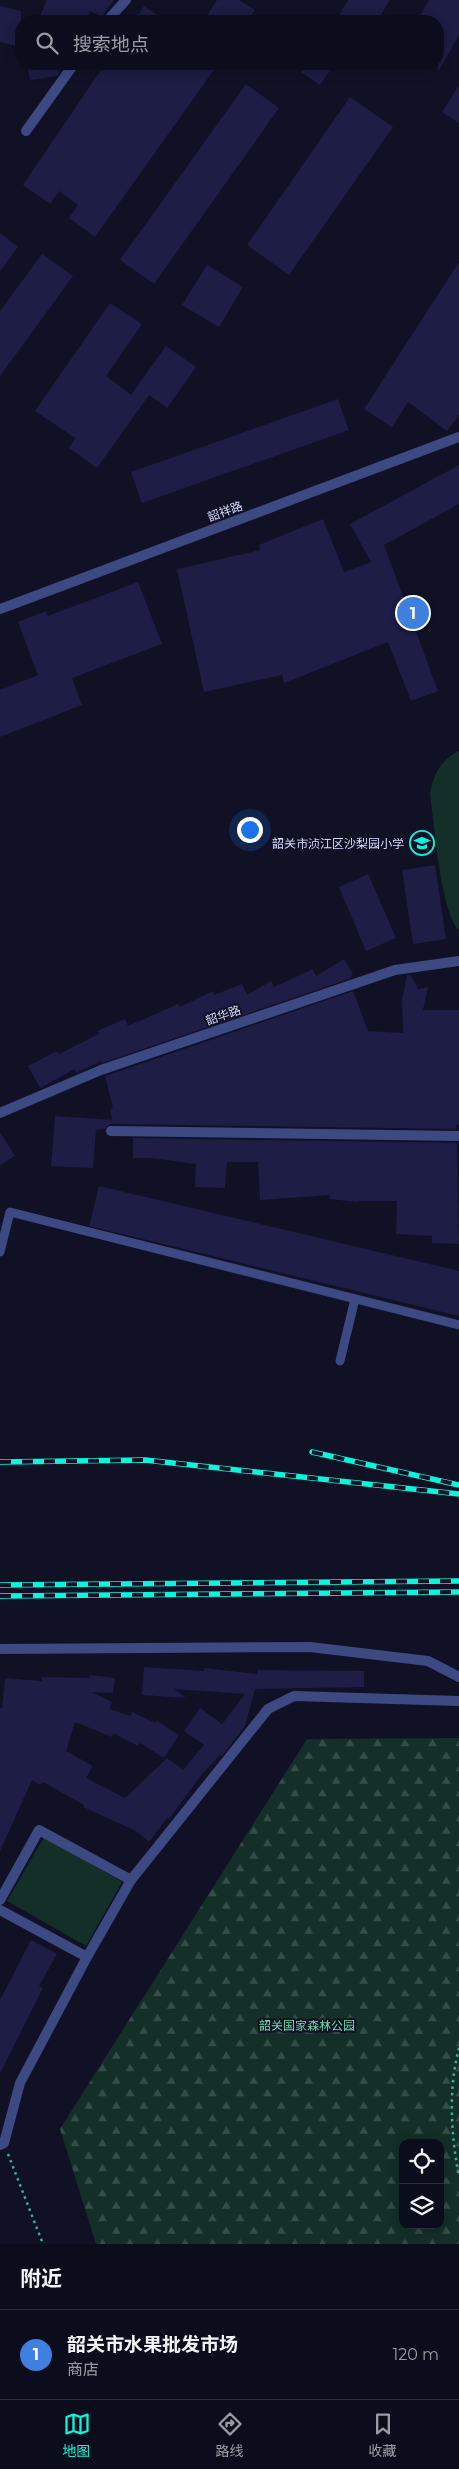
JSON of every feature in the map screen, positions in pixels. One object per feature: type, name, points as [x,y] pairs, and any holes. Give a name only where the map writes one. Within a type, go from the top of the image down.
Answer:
[{"type":"street","points":[[112,15],[126,0]]},
{"type":"street","points":[[26,131],[70,70]]},
{"type":"street","name":"韶祥路","points":[[0,609],[459,437]]},
{"type":"street","name":"韶华路","points":[[0,1113],[100,1070],[395,970],[459,960]]},
{"type":"street","points":[[110,1131],[459,1136]]},
{"type":"street","points":[[0,1649],[310,1647],[428,1661],[459,1677]]},
{"type":"street","points":[[2,2144],[20,2082],[131,1880],[268,1709],[294,1696],[459,1701]]},
{"type":"street","points":[[0,1900],[39,1830],[131,1880]]},
{"type":"street","points":[[0,1910],[87,1957]]},
{"type":"lane","points":[[0,1252],[10,1212],[459,1325]]},
{"type":"lane","points":[[340,1361],[355,1299]]},
{"type":"path","points":[[459,2048],[452,2101],[454,2147],[459,2177]]},
{"type":"path","points":[[2,2144],[43,2244]]},
{"type":"green space","points":[[459,751],[459,930],[447,906],[436,845],[430,794],[433,780],[439,768],[447,758]]},
{"type":"green space","name":"韶关国家森林公园","points":[[459,1738],[459,2244],[96,2244],[60,2129],[307,1739]]},
{"type":"green space","points":[[44,1837],[122,1882],[86,1946],[7,1901]]},
{"type":"building","points":[[47,0],[114,0],[103,15],[90,11],[88,15],[41,15]]},
{"type":"building","points":[[217,0],[239,0],[255,10],[252,15],[208,14]]},
{"type":"building","points":[[348,0],[390,0],[381,15],[340,14]]},
{"type":"building","points":[[429,0],[459,0],[459,35],[444,61],[444,15],[420,15]]},
{"type":"building","points":[[0,6],[21,11],[21,15],[15,15],[15,46],[0,42]]},
{"type":"building","points":[[144,6],[157,15],[138,15]]},
{"type":"building","points":[[28,70],[58,70],[57,76],[30,80]]},
{"type":"building","points":[[101,70],[214,70],[95,237],[69,218],[78,205],[59,191],[50,204],[23,185]]},
{"type":"building","points":[[302,70],[330,70],[320,85],[301,72]]},
{"type":"building","points":[[246,84],[279,108],[154,284],[120,260]]},
{"type":"building","points":[[459,85],[459,123],[442,112]]},
{"type":"building","points":[[350,97],[393,127],[289,275],[247,245]]},
{"type":"building","points":[[0,233],[18,247],[0,271]]},
{"type":"building","points":[[42,254],[73,276],[0,376],[0,311]]},
{"type":"building","points":[[459,262],[459,415],[447,431],[408,402],[392,427],[364,409]]},
{"type":"building","points":[[207,265],[243,287],[219,327],[182,305]]},
{"type":"building","points":[[110,303],[142,324],[106,376],[131,395],[166,346],[196,367],[167,408],[149,395],[97,468],[69,448],[75,438],[35,411]]},
{"type":"building","points":[[338,399],[349,430],[142,503],[131,472]]},
{"type":"building","points":[[459,465],[459,504],[384,545],[438,691],[411,701],[388,642],[284,683],[282,675],[204,692],[177,569],[260,550],[259,545],[323,519],[344,572],[371,562],[350,524]]},
{"type":"building","points":[[138,582],[162,644],[72,678],[82,705],[0,737],[0,690],[38,675],[18,622],[46,611],[48,616]]},
{"type":"building","points":[[435,865],[446,939],[413,944],[402,870]]},
{"type":"building","points":[[368,874],[396,938],[366,951],[339,887]]},
{"type":"building","points":[[344,959],[353,974],[349,979],[102,1063],[101,1061],[76,1073],[75,1069],[40,1088],[28,1066],[57,1051],[59,1054],[99,1034],[97,1031],[125,1019],[128,1026],[178,1004],[180,1007],[213,991],[214,995],[242,984],[247,995],[271,981],[274,987],[313,969],[316,976]]},
{"type":"building","points":[[407,975],[411,975],[418,989],[428,987],[423,1010],[459,1010],[459,1125],[456,1125],[456,1129],[111,1124],[105,1129],[96,1130],[93,1168],[51,1166],[55,1116],[112,1120],[110,1109],[113,1108],[105,1076],[353,991],[368,1031],[403,1033],[402,1000]]},
{"type":"building","points":[[0,1132],[15,1156],[0,1165]]},
{"type":"building","points":[[133,1138],[457,1143],[459,1244],[432,1243],[432,1236],[396,1234],[397,1201],[358,1202],[329,1199],[330,1195],[260,1200],[258,1162],[227,1162],[225,1188],[195,1187],[196,1164],[151,1158],[133,1158]]},
{"type":"building","points":[[99,1186],[459,1271],[459,1316],[89,1226]]},
{"type":"building","points":[[144,1667],[204,1671],[204,1668],[257,1674],[257,1670],[364,1671],[364,1687],[255,1689],[245,1726],[222,1756],[220,1755],[202,1774],[169,1819],[167,1818],[149,1842],[136,1831],[83,1807],[84,1805],[43,1782],[40,1785],[32,1780],[0,1851],[0,1708],[2,1708],[5,1678],[42,1681],[42,1677],[90,1678],[90,1675],[115,1678],[113,1693],[92,1692],[112,1702],[110,1709],[130,1716],[132,1712],[156,1723],[157,1721],[179,1735],[164,1758],[140,1743],[138,1746],[113,1733],[112,1737],[75,1722],[66,1751],[93,1766],[86,1778],[125,1798],[167,1758],[183,1770],[204,1745],[184,1731],[200,1708],[222,1724],[245,1694],[174,1689],[186,1698],[142,1695]]},
{"type":"building","points":[[31,1940],[57,1954],[39,1986],[43,1988],[0,2073],[0,2000]]},
{"type":"railway","points":[[312,1452],[459,1485]]},
{"type":"railway","points":[[0,1462],[145,1460],[459,1494]]},
{"type":"railway","points":[[0,1585],[459,1581]]},
{"type":"railway","points":[[0,1596],[459,1592]]},
{"type":"place","name":"韶关市水果批发市场","points":[[413,613]]},
{"type":"place","name":"韶关市浈江区沙梨园小学","points":[[422,843]]}]
